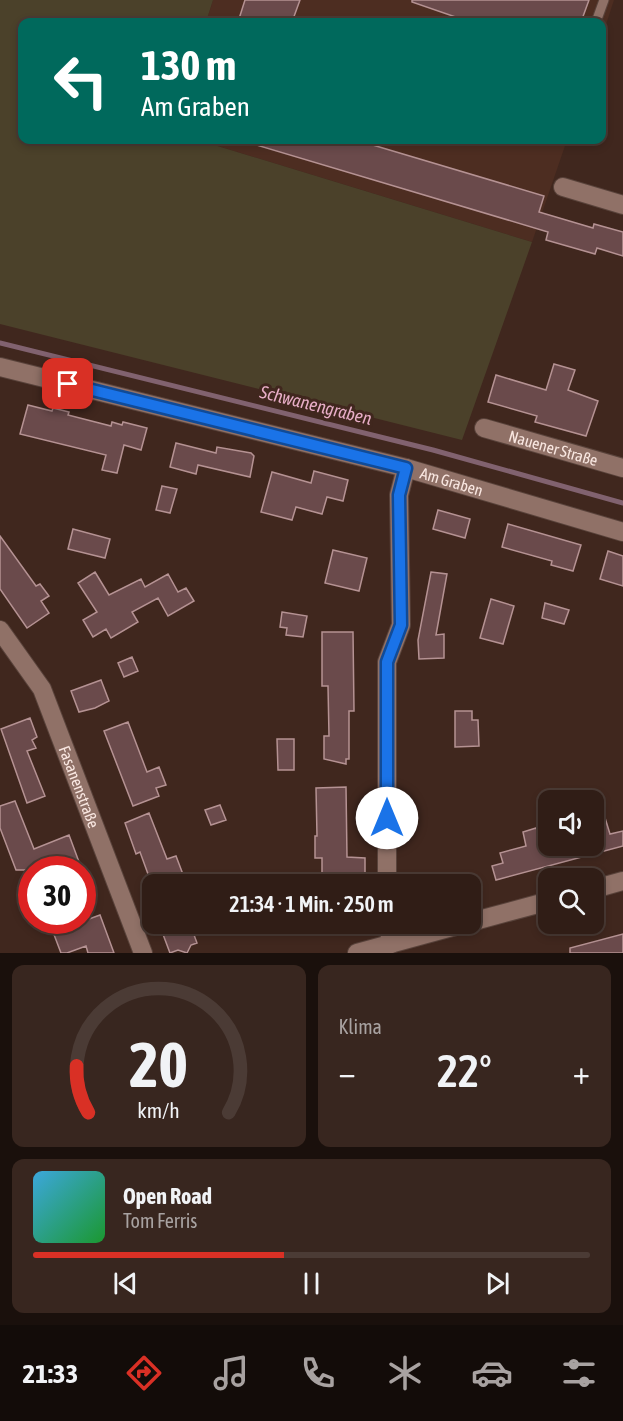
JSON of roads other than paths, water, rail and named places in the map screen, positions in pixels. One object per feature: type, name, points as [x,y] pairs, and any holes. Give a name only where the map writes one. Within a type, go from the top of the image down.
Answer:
[{"type":"street","points":[[563,187],[623,205]]},
{"type":"street","name":"Am Graben","points":[[0,367],[406,468],[623,532]]},
{"type":"street","name":"Nauener Straße","points":[[484,429],[623,468]]},
{"type":"street","points":[[387,874],[387,662],[401,625],[399,495],[406,468]]},
{"type":"street","name":"Fasanenstraße","points":[[0,630],[42,689],[143,953]]},
{"type":"street","points":[[604,886],[623,881]]},
{"type":"street","points":[[481,919],[538,904]]},
{"type":"street","points":[[390,934],[391,944]]},
{"type":"street","points":[[357,953],[427,934]]},
{"type":"lane","points":[[597,18],[604,0]]},
{"type":"waterway","name":"Schwanengraben","points":[[0,343],[433,450],[623,503]]}]
